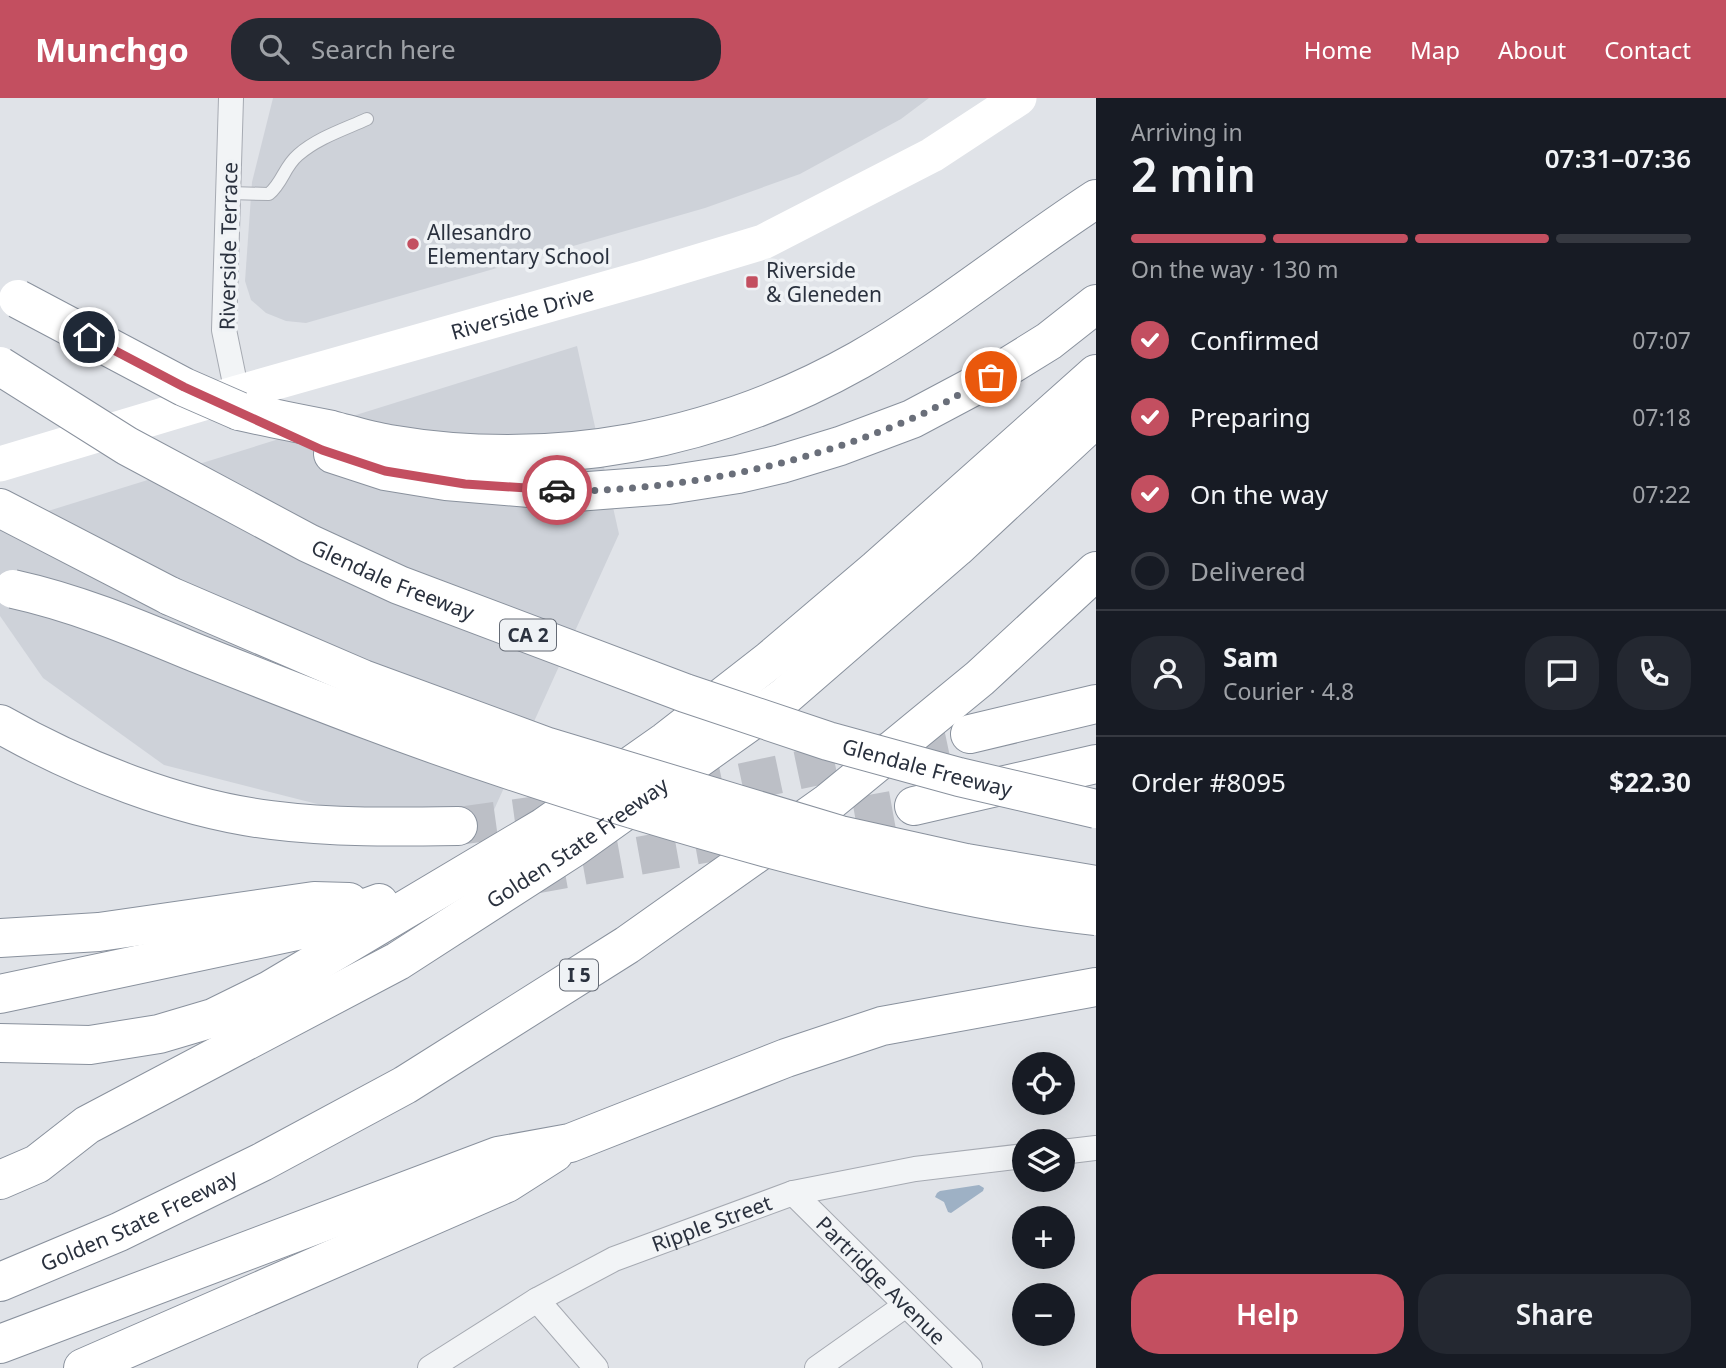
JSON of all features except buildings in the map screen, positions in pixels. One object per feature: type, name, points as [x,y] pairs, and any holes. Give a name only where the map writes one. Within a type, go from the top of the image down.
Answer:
[{"type":"highway","points":[[9,294],[184,387],[389,444],[517,455],[586,450],[663,438],[741,415],[796,393],[860,359],[917,324],[1096,199]]},
{"type":"highway","points":[[238,402],[322,450],[385,471],[484,486],[576,492],[668,485],[781,464],[840,446],[912,419],[991,377],[1049,341],[1096,304]]},
{"type":"highway","name":"Glendale Freeway","points":[[0,366],[127,446],[309,543],[399,585],[685,693],[828,741],[959,777],[1096,810]]},
{"type":"highway","points":[[0,1043],[90,1045],[159,1034],[213,1018],[270,990],[544,827],[666,741],[770,660],[877,569],[1096,374]]},
{"type":"highway","name":"Golden State Freeway","points":[[0,1180],[37,1164],[88,1125],[398,961],[573,848],[783,698],[956,548],[1096,418]]},
{"type":"highway","points":[[0,508],[162,593],[363,678],[548,747],[840,835],[966,863],[1096,886]]},
{"type":"highway","name":"Golden State Freeway","points":[[0,1282],[119,1232],[262,1161],[381,1097],[627,945],[829,802],[980,678],[1096,571]]},
{"type":"highway","points":[[0,589],[49,597],[86,608],[267,682],[474,760],[682,825],[869,875],[960,895],[1096,916]]},
{"type":"highway","points":[[970,734],[1096,704]]},
{"type":"highway","points":[[0,724],[36,745],[118,780],[205,807],[270,820],[362,827],[458,826]]},
{"type":"highway","points":[[914,806],[1096,764]]},
{"type":"highway","points":[[0,938],[99,932],[314,901],[379,903],[311,928],[0,994]]},
{"type":"highway","points":[[0,1344],[498,1156],[570,1143],[786,1058],[882,1026],[1096,987]]},
{"type":"highway","points":[[0,1158],[88,1125]]},
{"type":"highway","points":[[83,1368],[508,1183],[570,1143]]},
{"type":"main road","name":"Riverside Drive","points":[[0,464],[238,402],[763,242],[932,155],[1018,98]]},
{"type":"street","name":"Riverside Terrace","points":[[231,98],[224,330],[238,402]]},
{"type":"street","points":[[1075,1150],[1096,1148]]},
{"type":"street","name":"Ripple Street","points":[[430,1368],[537,1300],[614,1259],[793,1193],[915,1169],[1012,1157]]},
{"type":"street","name":"Partridge Avenue","points":[[793,1193],[970,1368]]},
{"type":"street","points":[[537,1300],[596,1368]]},
{"type":"street","points":[[817,1368],[906,1305]]},
{"type":"lane","points":[[229,193],[269,194],[281,184],[285,169],[299,153],[367,119]]},
{"type":"shaded area","name":"Allesandro Elementary School","points":[[273,98],[929,98],[901,119],[800,174],[705,208],[306,323],[286,321],[266,313],[251,300],[245,281],[252,182]]},
{"type":"shaded area","points":[[577,346],[619,534],[493,812],[325,806],[164,765],[43,678],[0,616],[0,526]]},
{"type":"water","points":[[979,1185],[984,1188],[983,1191],[951,1213],[944,1202],[935,1197],[940,1191]]},
{"type":"tunnel","points":[[686,794],[970,734]]},
{"type":"tunnel","points":[[799,827],[914,806]]},
{"type":"tunnel","points":[[458,826],[574,810]]},
{"type":"tunnel","points":[[527,876],[743,837]]},
{"type":"way so far","points":[[557,490],[576,492],[668,485],[781,464],[840,446],[912,419],[991,377]]},
{"type":"place","name":"Allesandro Elementary School","points":[[413,244]]},
{"type":"place","name":"Riverside & Gleneden","points":[[752,282]]},
{"type":"route","points":[[89,337],[184,387],[322,450],[385,471],[465,484],[557,490]]}]
